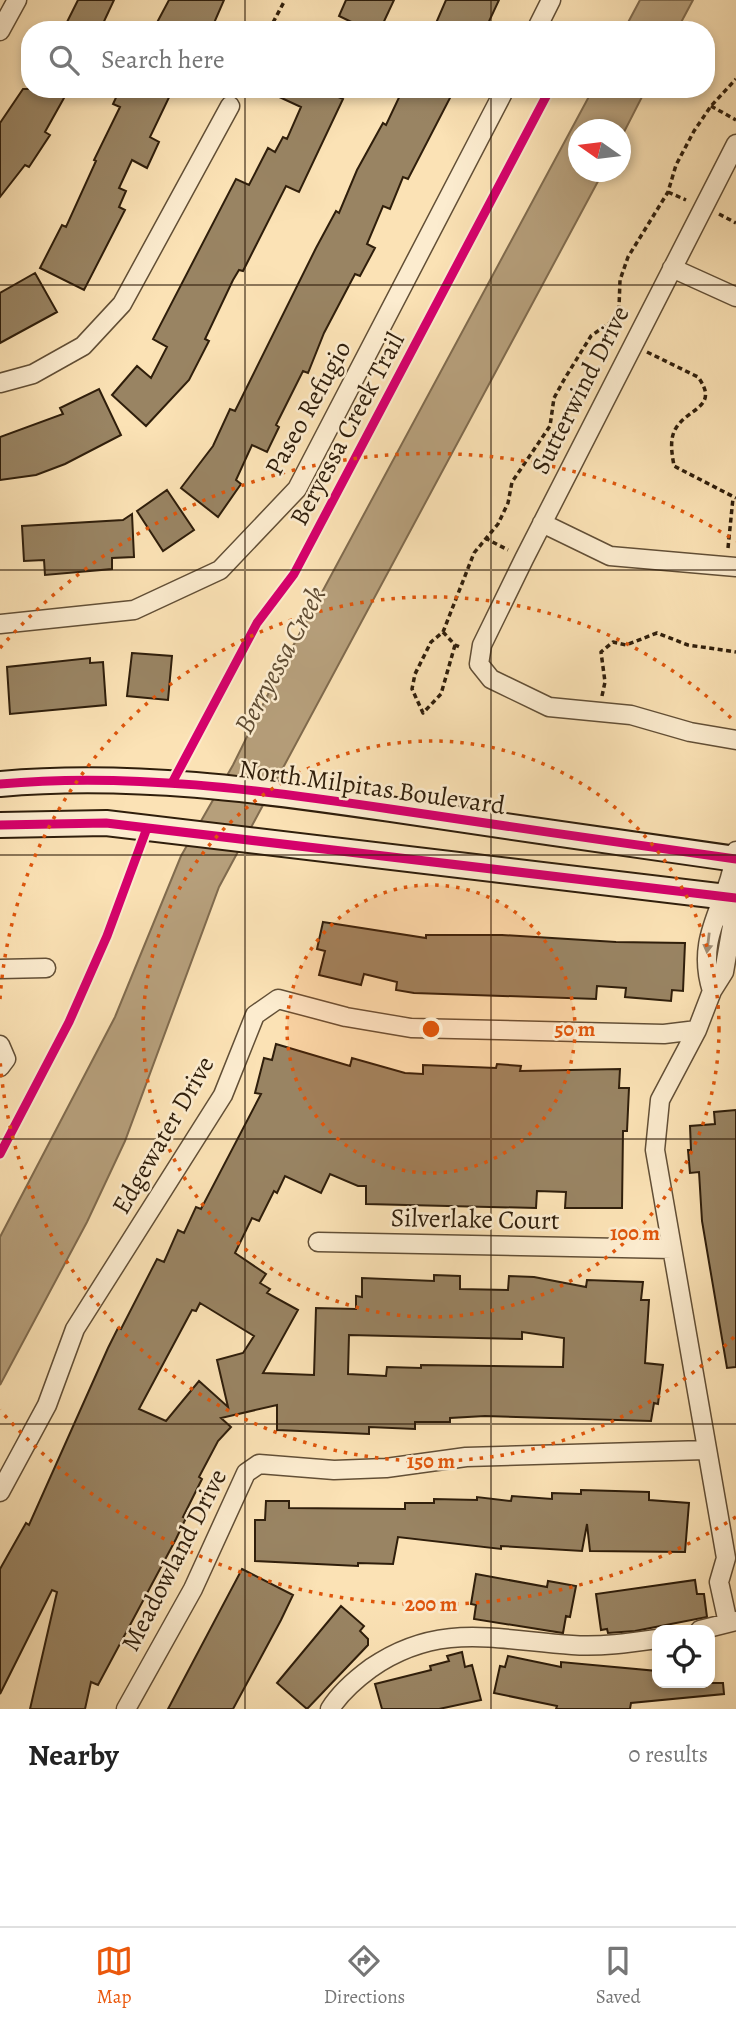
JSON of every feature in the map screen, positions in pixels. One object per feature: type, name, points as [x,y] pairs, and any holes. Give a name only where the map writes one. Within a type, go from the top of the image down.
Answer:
[{"type":"main road","name":"North Milpitas Boulevard","points":[[0,785],[47,780],[172,783],[322,799],[736,856]]},
{"type":"main road","points":[[0,825],[106,822],[731,897]]},
{"type":"street","points":[[0,32],[17,0]]},
{"type":"street","points":[[540,21],[551,0]]},
{"type":"street","name":"Paseo Refugio","points":[[0,624],[134,610],[220,570],[297,489],[500,98]]},
{"type":"street","points":[[0,383],[33,374],[83,346],[122,304],[230,106]]},
{"type":"street","name":"Sutterwind Drive","points":[[480,659],[482,645],[524,559],[736,144]]},
{"type":"street","points":[[672,268],[736,297]]},
{"type":"street","points":[[542,523],[610,556],[731,567]]},
{"type":"street","points":[[480,659],[491,679],[549,707],[631,715],[690,732],[736,740]]},
{"type":"street","points":[[715,1626],[732,1622],[719,1582],[731,1563],[706,1451],[656,1163],[660,1100],[698,1030],[712,991],[724,972],[732,926],[731,897],[736,856]]},
{"type":"street","points":[[0,968],[46,968]]},
{"type":"street","name":"Edgewater Drive","points":[[0,1492],[47,1405],[75,1329],[223,1094],[256,1015],[278,999],[346,1017],[411,1028],[664,1034],[698,1030]]},
{"type":"street","points":[[0,1045],[6,1059],[0,1067]]},
{"type":"street","name":"Silverlake Court","points":[[318,1242],[672,1249]]},
{"type":"street","name":"Meadowland Drive","points":[[127,1709],[193,1589],[246,1473],[258,1464],[334,1470],[386,1468],[466,1457],[706,1451]]},
{"type":"street","points":[[330,1709],[357,1678],[394,1653],[422,1642],[456,1636],[605,1646],[652,1640]]},
{"type":"path","points":[[274,21],[285,0]]},
{"type":"path","points":[[454,645],[441,694],[423,713],[412,689],[415,674],[431,642],[443,632],[464,573],[485,538],[498,524],[517,473],[550,426],[555,398],[565,378],[591,335],[606,328],[615,319],[619,308],[620,279],[628,257],[662,202],[676,165],[711,106],[736,79]]},
{"type":"path","points":[[711,106],[736,120]]},
{"type":"path","points":[[633,345],[698,377],[703,384],[703,406],[675,429],[671,449],[674,466],[712,483],[734,498],[731,567]]},
{"type":"path","points":[[485,538],[524,559]]},
{"type":"path","points":[[443,632],[454,645],[480,659]]},
{"type":"path","points":[[599,712],[605,682],[601,652],[613,642],[626,645],[657,633],[688,645],[736,652]]},
{"type":"shaded area","points":[[640,0],[693,0],[682,21],[629,21]]},
{"type":"shaded area","points":[[588,98],[641,98],[631,119],[577,119]]},
{"type":"shaded area","points":[[568,135],[568,182],[598,182],[219,887],[125,1141],[87,1222],[0,1385],[0,1237],[115,1017],[181,856],[233,765],[279,672]]},
{"type":"building","points":[[78,0],[114,0],[104,21],[68,21]]},
{"type":"building","points":[[169,0],[224,0],[215,21],[158,21]]},
{"type":"building","points":[[346,0],[394,0],[384,21],[349,21],[339,16]]},
{"type":"building","points":[[446,0],[499,0],[489,21],[437,21]]},
{"type":"building","points":[[21,92],[21,98],[64,98],[45,132],[50,135],[29,167],[25,165],[0,197],[0,123]]},
{"type":"building","points":[[116,98],[169,98],[150,137],[159,142],[147,168],[132,160],[119,188],[126,191],[119,207],[125,210],[84,290],[40,268],[62,225],[66,227],[96,161],[94,160],[120,107],[113,104]]},
{"type":"building","points":[[282,98],[343,99],[299,192],[286,186],[243,271],[239,270],[233,280],[205,339],[209,341],[189,380],[146,426],[112,395],[137,366],[151,378],[167,347],[153,339],[236,179],[249,185],[268,148],[275,152],[283,137],[287,139],[301,107]]},
{"type":"building","points":[[399,98],[450,98],[408,179],[403,177],[390,209],[383,206],[367,244],[375,248],[360,276],[355,274],[324,333],[308,373],[303,371],[276,425],[279,427],[267,452],[252,445],[236,480],[241,484],[218,517],[181,488],[213,446],[230,409],[235,411],[316,248],[336,211],[339,213],[357,170],[383,123],[386,125]]},
{"type":"building","points":[[35,273],[57,312],[0,343],[0,293]]},
{"type":"building","points":[[99,389],[121,435],[65,464],[36,475],[0,480],[0,437],[63,414],[60,408]]},
{"type":"building","points":[[167,490],[194,530],[163,551],[137,511]]},
{"type":"building","points":[[132,514],[134,557],[112,558],[112,569],[45,575],[44,560],[24,561],[22,526],[123,520]]},
{"type":"building","points":[[132,653],[172,656],[168,700],[127,696]]},
{"type":"building","points":[[90,658],[90,663],[103,662],[106,705],[10,714],[7,667]]},
{"type":"building","points":[[323,922],[426,938],[426,935],[502,935],[685,943],[683,991],[672,990],[671,1001],[625,997],[626,988],[597,986],[596,999],[414,993],[396,990],[397,982],[364,974],[361,985],[319,975],[325,951],[317,949]]},
{"type":"building","points":[[276,1044],[350,1066],[352,1058],[405,1073],[423,1074],[423,1065],[496,1068],[497,1064],[521,1066],[520,1071],[620,1069],[619,1088],[629,1088],[627,1131],[623,1131],[622,1208],[565,1208],[566,1192],[537,1191],[536,1208],[366,1204],[366,1186],[358,1186],[330,1174],[321,1193],[285,1176],[259,1221],[252,1218],[235,1253],[266,1274],[260,1283],[270,1289],[267,1293],[298,1310],[263,1373],[314,1375],[316,1308],[356,1309],[356,1296],[362,1297],[362,1278],[434,1281],[434,1275],[460,1276],[460,1289],[508,1290],[509,1276],[534,1277],[586,1287],[587,1280],[643,1282],[641,1300],[649,1300],[645,1363],[663,1365],[658,1404],[654,1403],[651,1421],[485,1416],[450,1418],[450,1422],[415,1422],[415,1429],[369,1427],[369,1434],[277,1430],[277,1405],[221,1418],[231,1427],[218,1441],[199,1477],[202,1479],[183,1517],[186,1518],[176,1539],[98,1685],[91,1682],[85,1709],[30,1709],[57,1592],[52,1590],[0,1694],[0,1569],[26,1523],[29,1525],[118,1328],[121,1329],[157,1259],[164,1262],[178,1230],[184,1233],[196,1207],[201,1209],[261,1094],[255,1093],[264,1058],[272,1060]],"holes":[[[200,1303],[254,1336],[243,1353],[217,1360],[228,1407],[199,1381],[166,1421],[139,1409],[192,1310],[196,1311]],[[522,1332],[564,1338],[563,1367],[421,1365],[421,1368],[387,1367],[386,1376],[348,1374],[349,1335],[522,1339]]]},
{"type":"building","points":[[736,1110],[736,1367],[727,1368],[702,1221],[699,1172],[690,1173],[688,1150],[691,1150],[690,1126],[715,1124],[714,1112]]},
{"type":"building","points":[[581,1490],[649,1492],[649,1500],[689,1503],[685,1552],[590,1551],[587,1524],[582,1551],[501,1546],[501,1549],[398,1537],[393,1564],[358,1563],[358,1566],[255,1561],[255,1520],[265,1520],[266,1501],[289,1501],[289,1508],[405,1509],[405,1503],[434,1503],[434,1499],[477,1500],[477,1497],[511,1501],[512,1496],[552,1499],[552,1493],[581,1494]]},
{"type":"building","points":[[242,1569],[293,1595],[281,1620],[233,1709],[168,1709]]},
{"type":"building","points":[[476,1574],[547,1587],[548,1581],[576,1586],[570,1617],[566,1616],[563,1633],[474,1619],[476,1605],[471,1604]]},
{"type":"building","points":[[695,1580],[697,1594],[704,1594],[707,1617],[652,1625],[652,1628],[635,1631],[608,1633],[607,1629],[601,1630],[596,1594]]},
{"type":"building","points":[[341,1606],[364,1626],[360,1631],[368,1639],[368,1645],[307,1709],[277,1683]]},
{"type":"building","points":[[462,1652],[465,1667],[472,1665],[481,1700],[439,1709],[382,1709],[375,1684],[431,1670],[430,1666],[449,1661],[447,1656]]},
{"type":"building","points":[[508,1656],[561,1667],[561,1662],[652,1671],[652,1688],[715,1688],[715,1683],[723,1683],[724,1694],[631,1703],[630,1709],[556,1709],[557,1706],[494,1693],[500,1666],[505,1667]]},
{"type":"cycle path","name":"Beryessa Creek Trail","points":[[172,783],[257,623],[294,574],[545,98]]},
{"type":"cycle path","points":[[0,784],[98,780],[195,785],[342,802],[736,859]]},
{"type":"cycle path","points":[[0,825],[106,823],[736,898]]},
{"type":"cycle path","points":[[0,1154],[69,1022],[107,936],[147,828]]},
{"type":"water label","name":"Berryessa Creek","points":[[280,660]]}]
